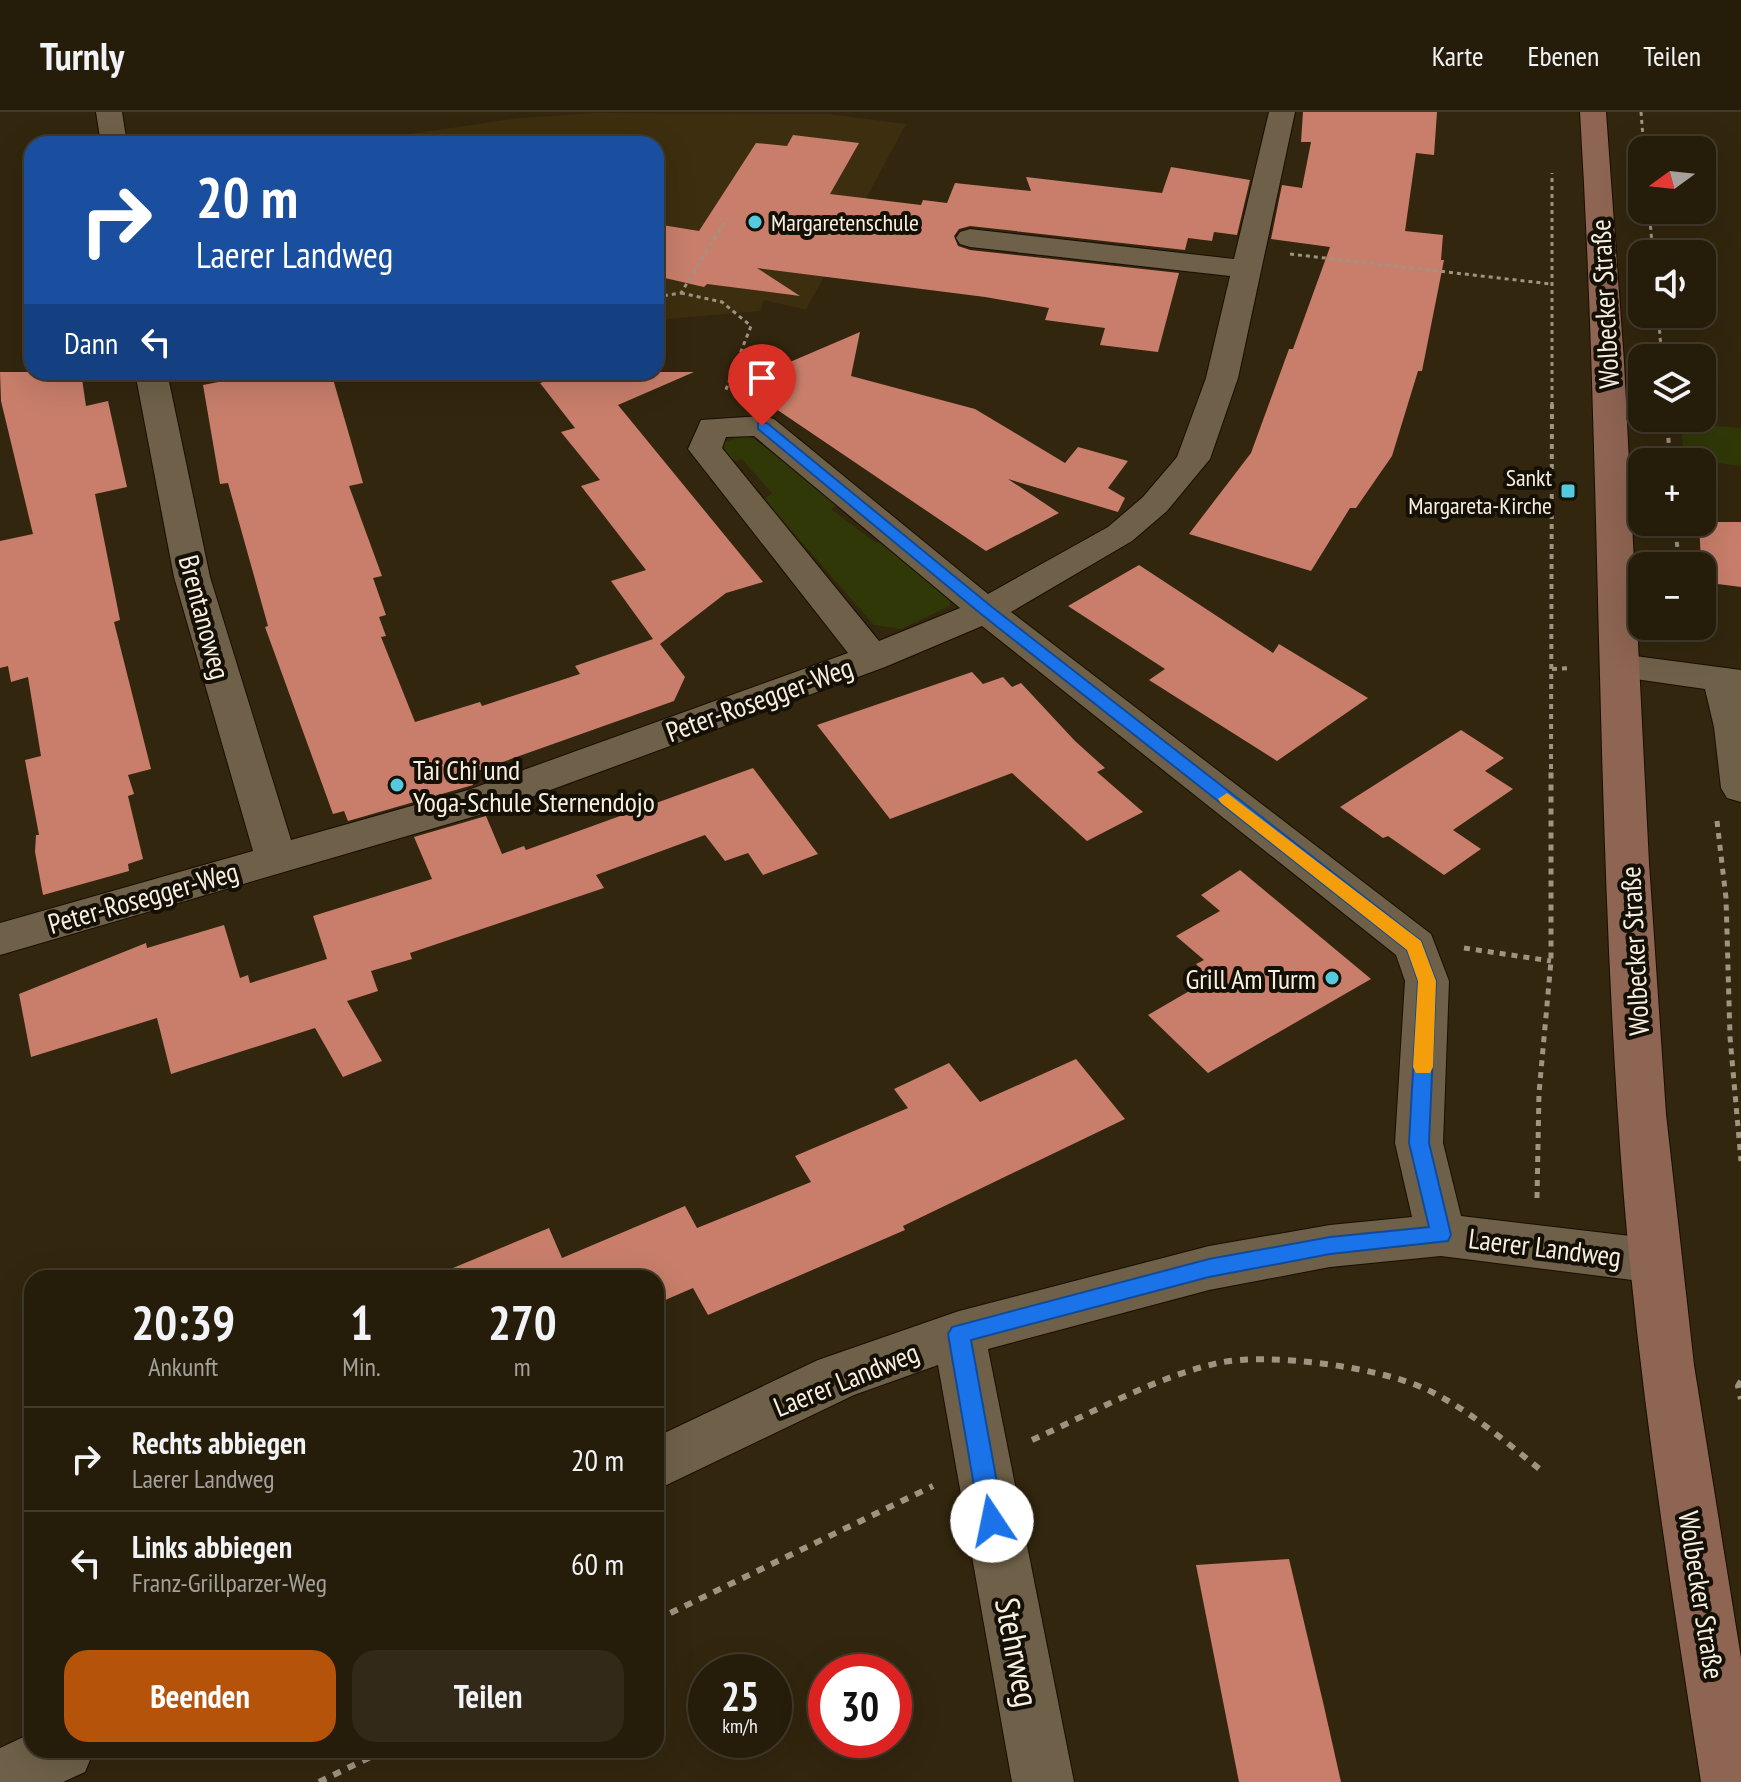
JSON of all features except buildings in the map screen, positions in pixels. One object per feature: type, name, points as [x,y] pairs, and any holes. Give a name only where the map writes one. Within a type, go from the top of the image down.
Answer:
[{"type":"main road","name":"Wolbecker Straße","points":[[1593,113],[1616,502],[1620,666],[1642,1112],[1656,1261],[1696,1567],[1732,1782]]},
{"type":"street","points":[[109,112],[113,136]]},
{"type":"street","name":"Peter-Rosegger-Weg","points":[[0,939],[482,800],[872,658],[986,611],[1120,534],[1155,504],[1193,459],[1222,378],[1282,112]]},
{"type":"street","points":[[970,238],[1249,259]]},
{"type":"street","name":"Brentanoweg","points":[[153,380],[192,577],[276,858]]},
{"type":"street","points":[[872,658],[705,449],[713,427],[762,426],[986,611],[1415,946],[1427,981],[1419,1143],[1441,1235]]},
{"type":"street","points":[[1620,666],[1731,681],[1734,727],[1728,798]]},
{"type":"street","name":"Laerer Landweg","points":[[664,1460],[837,1377],[959,1334],[1209,1268],[1330,1246],[1441,1235],[1656,1261]]},
{"type":"street","name":"Stehrweg","points":[[959,1334],[1043,1782]]},
{"type":"street","points":[[0,1780],[46,1758]]},
{"type":"path","points":[[1641,112],[1643,136]]},
{"type":"path","name":"Wolbecker Straße","points":[[1536,1245],[1539,1093],[1551,961],[1552,162]]},
{"type":"path","points":[[681,293],[727,218]]},
{"type":"path","points":[[1249,259],[1551,284]]},
{"type":"path","points":[[664,296],[681,293],[722,302],[751,326],[713,427]]},
{"type":"path","points":[[1728,798],[1726,898],[1730,1037],[1741,1161]]},
{"type":"path","points":[[1415,946],[1478,948],[1551,961]]},
{"type":"path","points":[[664,1616],[981,1463],[1180,1375],[1243,1359],[1323,1365],[1424,1388],[1503,1439],[1542,1471]]},
{"type":"path","points":[[1741,1381],[1738,1386],[1741,1399]]},
{"type":"path","points":[[319,1782],[368,1758]]},
{"type":"shaded area","name":"Margaretenschule","points":[[594,113],[828,114],[906,124],[806,310],[764,300],[760,311],[664,319],[664,136],[397,136],[519,118]]},
{"type":"green space","points":[[1716,426],[1741,428],[1741,466],[1716,463],[1716,448],[1683,448],[1682,432],[1716,432]]},
{"type":"green space","points":[[744,436],[753,438],[838,504],[831,509],[876,543],[887,540],[951,592],[950,606],[901,629],[874,625],[764,499],[772,493],[742,459],[731,462],[721,447],[722,443]]},
{"type":"slow traffic","points":[[1227,799],[1415,946],[1427,981],[1423,1067]]},
{"type":"place","name":"Margaretenschule","points":[[755,222]]},
{"type":"place","name":"Sankt Margareta-Kirche","points":[[1568,491]]},
{"type":"place","name":"Tai Chi und Yoga-Schule Sternendojo","points":[[397,785]]},
{"type":"place","name":"Grill Am Turm","points":[[1332,978]]},
{"type":"route","points":[[762,426],[986,611],[1415,946],[1427,981],[1419,1143],[1441,1235],[1330,1246],[1209,1268],[959,1334],[992,1521]]}]
